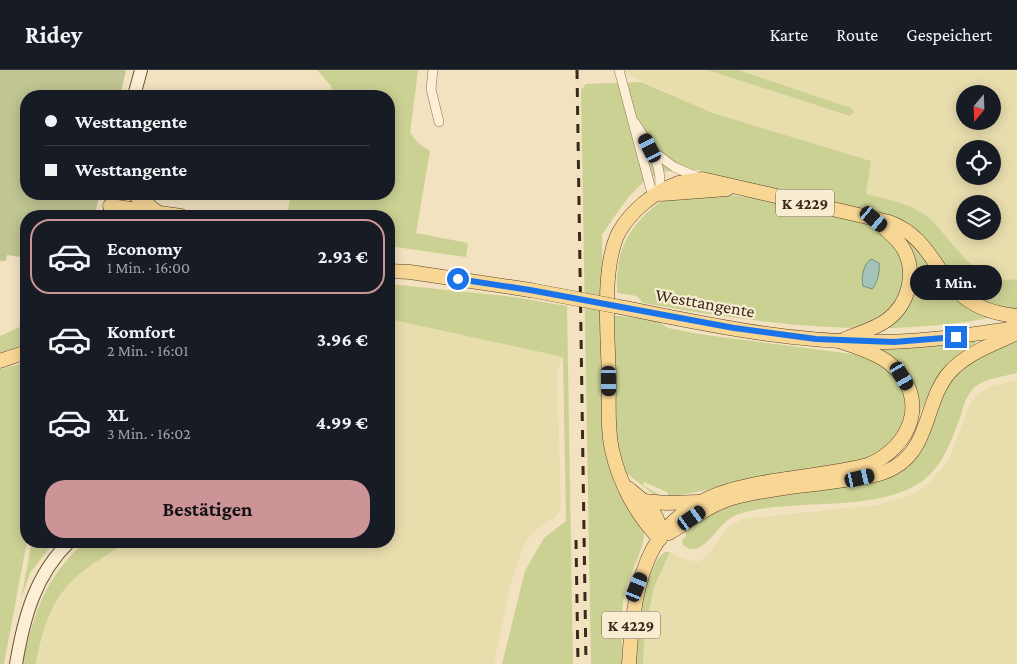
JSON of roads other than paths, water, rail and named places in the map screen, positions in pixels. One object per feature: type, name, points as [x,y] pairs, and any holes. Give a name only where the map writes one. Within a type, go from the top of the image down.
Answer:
[{"type":"main road","points":[[136,90],[141,70]]},
{"type":"main road","name":"K 4229","points":[[624,484],[612,449],[609,400],[609,274],[612,251],[620,231],[639,206],[676,184],[702,179],[715,180],[735,188],[898,225],[912,235],[924,248],[951,286],[967,300],[981,309],[998,314],[1017,316]]},
{"type":"main road","name":"K 4229","points":[[655,195],[735,188]]},
{"type":"main road","points":[[141,200],[152,210]]},
{"type":"main road","points":[[110,205],[134,210]]},
{"type":"main road","name":"K 4229","points":[[840,341],[888,320],[900,307],[908,291],[910,274],[906,255],[896,239],[874,219]]},
{"type":"main road","name":"Westtangente","points":[[395,271],[530,290],[734,328],[840,341],[894,342],[956,337],[1017,328]]},
{"type":"main road","points":[[660,539],[704,510],[726,500],[860,478],[895,467],[904,461],[916,447],[937,393],[950,372],[971,354],[1017,333]]},
{"type":"main road","name":"K 4229","points":[[628,664],[631,620],[637,587],[660,539],[674,520],[698,502],[722,492],[868,465],[896,449],[906,434],[912,416],[911,396],[902,376],[887,361],[840,341]]},
{"type":"main road","points":[[0,361],[20,354]]},
{"type":"main road","points":[[624,484],[644,501],[661,525],[660,539]]},
{"type":"main road","points":[[624,484],[638,513],[660,539]]},
{"type":"main road","points":[[644,501],[666,503],[698,502]]},
{"type":"main road","points":[[16,664],[32,597],[44,573],[63,548]]},
{"type":"street","points":[[433,70],[431,89],[439,122]]},
{"type":"street","points":[[619,70],[655,195]]},
{"type":"street","points":[[632,119],[650,148],[661,176],[655,195]]},
{"type":"street","points":[[650,148],[674,167],[702,179]]},
{"type":"water","points":[[871,259],[879,263],[879,273],[872,289],[863,286],[862,279],[864,268]]},
{"type":"railway","points":[[577,70],[586,664]]},
{"type":"railway","points":[[576,540],[578,664]]}]
